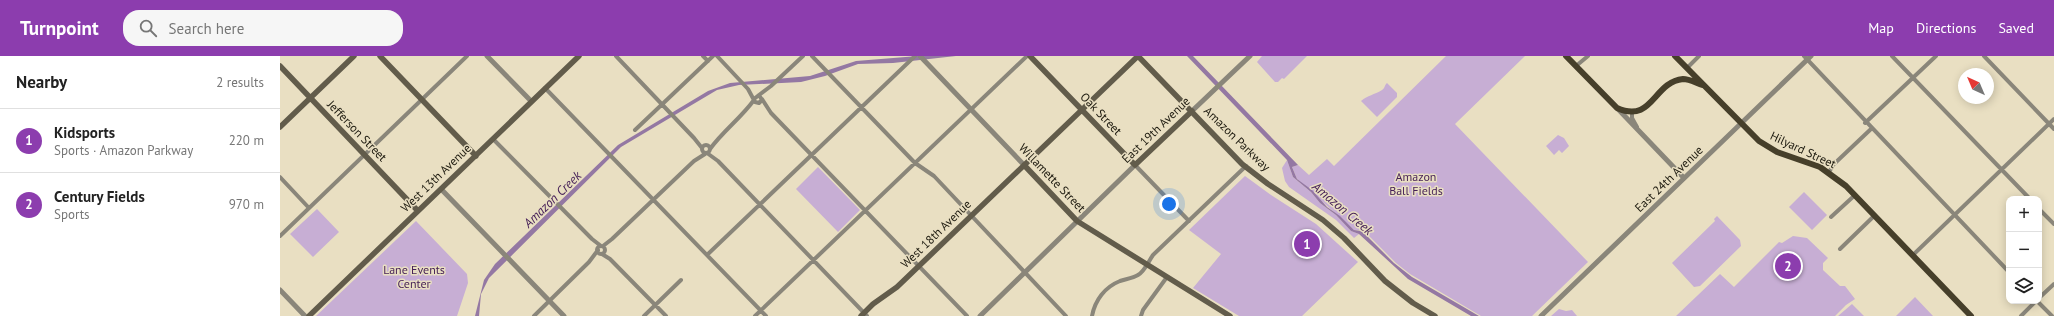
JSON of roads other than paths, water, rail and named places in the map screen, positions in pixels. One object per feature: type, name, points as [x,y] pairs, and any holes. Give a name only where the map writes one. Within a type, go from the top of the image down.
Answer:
[{"type":"main road","points":[[280,127],[354,56]]},
{"type":"main road","points":[[380,56],[476,156]]},
{"type":"main road","name":"West 13th Avenue","points":[[309,316],[579,56]]},
{"type":"main road","name":"Oak Street","points":[[1028,56],[1135,165]]},
{"type":"main road","name":"West 18th Avenue","points":[[864,315],[897,288],[1138,56]]},
{"type":"main road","name":"Amazon Parkway","points":[[1138,56],[1246,166],[1274,188],[1323,220],[1344,238],[1385,281],[1413,303],[1435,316]]},
{"type":"main road","points":[[1566,56],[1617,108],[1632,113],[1644,108],[1687,68]]},
{"type":"main road","name":"Hilyard Street","points":[[1675,56],[1755,138],[1777,152],[1802,160],[1829,172],[1855,195],[1971,316]]},
{"type":"main road","name":"Jefferson Street","points":[[280,66],[418,211]]},
{"type":"main road","points":[[1668,86],[1682,79],[1692,80],[1703,85]]},
{"type":"main road","name":"East 19th Avenue","points":[[1135,165],[1192,111]]},
{"type":"main road","name":"Willamette Street","points":[[1024,165],[1077,221],[1230,316]]},
{"type":"street","points":[[280,236],[467,56]]},
{"type":"street","points":[[487,56],[531,101]]},
{"type":"street","points":[[616,56],[814,261],[864,315]]},
{"type":"street","points":[[703,56],[708,61]]},
{"type":"street","points":[[635,130],[713,56]]},
{"type":"street","points":[[717,56],[967,316]]},
{"type":"street","points":[[534,316],[803,56]]},
{"type":"street","points":[[812,56],[915,163],[934,176],[1066,316]]},
{"type":"street","points":[[707,255],[915,56]]},
{"type":"street","name":"Willamette Street","points":[[920,56],[1024,165]]},
{"type":"street","points":[[755,316],[866,211],[970,109],[1028,56]]},
{"type":"street","points":[[1576,66],[1588,56]]},
{"type":"street","points":[[1687,68],[1699,56]]},
{"type":"street","points":[[1892,56],[2027,196]]},
{"type":"street","points":[[1865,123],[1936,56]]},
{"type":"street","points":[[1984,56],[2054,129]]},
{"type":"street","name":"East 19th Avenue","points":[[1192,111],[1219,86],[1246,57]]},
{"type":"street","points":[[1807,57],[1865,123],[2006,269]]},
{"type":"street","name":"East 24th Avenue","points":[[1541,316],[1740,124],[1807,57]]},
{"type":"street","points":[[545,88],[766,316]]},
{"type":"street","points":[[1617,108],[1684,178]]},
{"type":"street","points":[[1632,113],[1632,118],[1639,131]]},
{"type":"street","points":[[1913,255],[2054,119]]},
{"type":"street","points":[[1829,172],[1834,164],[1871,129]]},
{"type":"street","points":[[493,139],[666,316]]},
{"type":"street","name":"East 19th Avenue","points":[[980,316],[1135,165]]},
{"type":"street","name":"Oak Street","points":[[1135,165],[1189,221]]},
{"type":"street","points":[[1092,316],[1097,301],[1108,287],[1119,281],[1138,275],[1153,256],[1246,166]]},
{"type":"street","points":[[280,177],[309,208]]},
{"type":"street","points":[[441,189],[564,316]]},
{"type":"street","points":[[1831,217],[1855,195]]},
{"type":"street","points":[[2042,211],[2054,224]]},
{"type":"street","points":[[1840,249],[1874,216]]},
{"type":"street","points":[[1141,316],[1143,310],[1167,277]]},
{"type":"street","points":[[644,316],[681,280]]},
{"type":"street","points":[[2042,295],[2054,284]]},
{"type":"street","points":[[280,290],[305,316]]},
{"type":"street","points":[[2021,316],[2034,304]]},
{"type":"street","points":[[2040,304],[2052,316]]},
{"type":"place","name":"Kidsports","points":[[1307,244]]},
{"type":"place","name":"Century Fields","points":[[1788,266]]},
{"type":"park label","name":"Amazon Ball Fields","points":[[1416,184]]},
{"type":"park label","name":"Lane Events Center","points":[[414,277]]},
{"type":"water label","name":"Amazon Creek","points":[[552,199]]},
{"type":"water label","name":"Amazon Creek","points":[[1343,208]]}]
